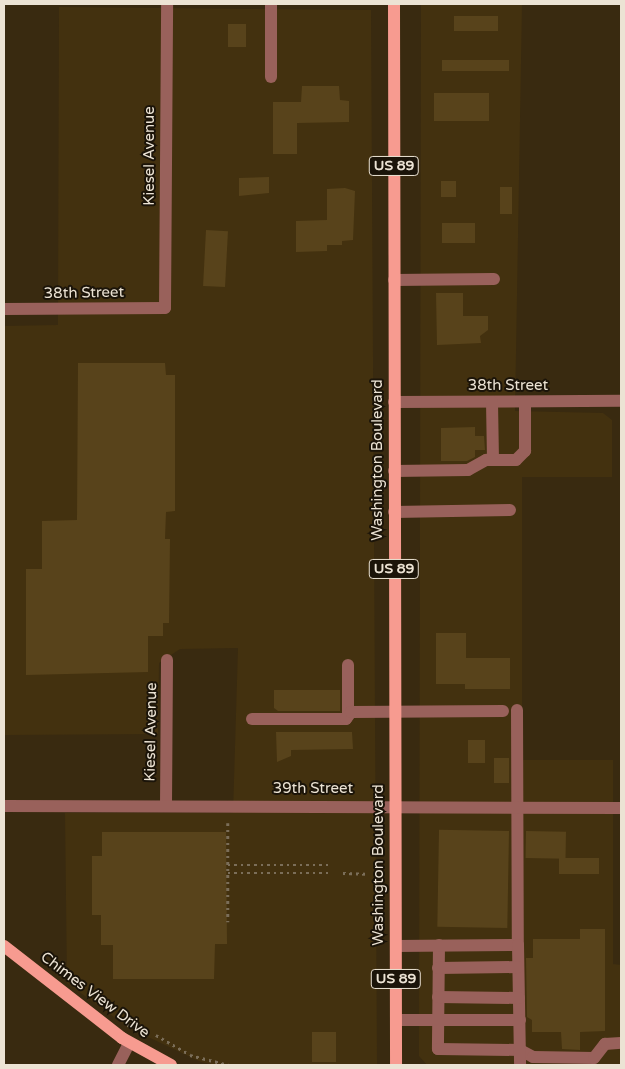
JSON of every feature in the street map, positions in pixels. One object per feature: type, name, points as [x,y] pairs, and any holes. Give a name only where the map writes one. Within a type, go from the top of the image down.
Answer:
[{"type":"main road","name":"Washington Boulevard","points":[[394,4],[396,1065]]},
{"type":"main road","name":"Chimes View Drive","points":[[4,946],[129,1043],[171,1065]]},
{"type":"street","name":"Kiesel Avenue","points":[[165,308],[167,4]]},
{"type":"street","points":[[271,4],[271,77]]},
{"type":"street","points":[[394,280],[494,279]]},
{"type":"street","name":"38th Street","points":[[4,309],[165,308]]},
{"type":"street","name":"38th Street","points":[[394,402],[621,401]]},
{"type":"street","points":[[492,402],[493,460]]},
{"type":"street","points":[[394,471],[468,470],[486,460],[516,460],[525,451],[525,402]]},
{"type":"street","points":[[394,512],[510,510]]},
{"type":"street","name":"Kiesel Avenue","points":[[166,805],[168,660]]},
{"type":"street","points":[[348,665],[348,715]]},
{"type":"street","points":[[517,710],[520,1065]]},
{"type":"street","points":[[252,719],[346,718],[350,712],[503,712]]},
{"type":"street","name":"39th Street","points":[[4,806],[166,805],[621,808]]},
{"type":"street","points":[[396,946],[518,945]]},
{"type":"street","points":[[439,946],[438,1049],[443,1052],[520,1050],[533,1057],[594,1058],[606,1044],[621,1043]]},
{"type":"street","points":[[438,968],[518,967]]},
{"type":"street","points":[[438,997],[519,998]]},
{"type":"street","points":[[396,1020],[520,1020]]},
{"type":"street","points":[[118,1065],[129,1043]]},
{"type":"path","points":[[228,823],[228,922]]},
{"type":"path","points":[[228,865],[327,866],[327,873],[228,873]]},
{"type":"path","points":[[269,865],[269,873]]},
{"type":"path","points":[[288,865],[288,873]]},
{"type":"path","points":[[300,865],[300,873]]},
{"type":"path","points":[[311,865],[311,873]]},
{"type":"path","points":[[343,874],[366,874]]},
{"type":"path","points":[[156,1035],[195,1058],[229,1065]]},
{"type":"shaded area","points":[[421,4],[522,4],[515,411],[603,413],[612,420],[612,477],[522,477],[522,760],[613,760],[613,964],[621,965],[621,1065],[427,1065],[419,1056]]},
{"type":"shaded area","points":[[59,7],[371,10],[377,1065],[216,1065],[201,1062],[129,1028],[67,983],[65,813],[233,813],[238,648],[180,649],[159,663],[158,734],[4,735],[4,326],[58,325]]},
{"type":"building","points":[[454,16],[498,16],[498,31],[454,31]]},
{"type":"building","points":[[228,24],[246,24],[246,47],[228,47]]},
{"type":"building","points":[[442,60],[509,60],[509,71],[442,71]]},
{"type":"building","points":[[302,86],[339,86],[340,100],[349,101],[349,122],[297,123],[297,154],[273,154],[273,102],[301,102]]},
{"type":"building","points":[[434,93],[489,93],[489,121],[434,121]]},
{"type":"building","points":[[269,177],[269,193],[239,196],[239,178]]},
{"type":"building","points":[[441,181],[456,181],[456,197],[441,197]]},
{"type":"building","points":[[500,187],[512,187],[512,214],[500,214]]},
{"type":"building","points":[[345,188],[355,191],[353,240],[342,241],[342,245],[327,245],[327,251],[296,252],[296,221],[327,220],[327,189]]},
{"type":"building","points":[[442,223],[475,223],[475,243],[442,243]]},
{"type":"building","points":[[206,230],[228,231],[225,287],[203,286]]},
{"type":"building","points":[[436,293],[463,293],[463,316],[488,316],[488,330],[480,336],[481,343],[437,345]]},
{"type":"building","points":[[78,363],[165,363],[166,375],[175,375],[175,511],[166,512],[165,539],[170,539],[169,623],[163,623],[163,636],[148,636],[148,672],[26,675],[26,569],[42,569],[42,521],[77,520]]},
{"type":"building","points":[[475,427],[475,436],[484,436],[485,450],[475,450],[475,457],[467,461],[441,461],[441,428]]},
{"type":"building","points":[[436,633],[466,633],[466,658],[510,658],[510,689],[465,689],[465,684],[436,684]]},
{"type":"building","points":[[274,690],[340,690],[340,711],[278,711],[274,708]]},
{"type":"building","points":[[276,732],[352,732],[353,749],[291,750],[291,756],[277,762]]},
{"type":"building","points":[[468,740],[485,740],[485,763],[468,763]]},
{"type":"building","points":[[494,758],[509,758],[509,783],[494,783]]},
{"type":"building","points":[[439,830],[509,831],[507,928],[437,927]]},
{"type":"building","points":[[526,831],[566,832],[566,859],[526,858]]},
{"type":"building","points":[[102,832],[226,832],[227,944],[215,944],[214,979],[113,979],[113,945],[101,945],[101,915],[92,915],[92,856],[102,856]]},
{"type":"building","points":[[559,858],[599,858],[599,874],[559,874]]},
{"type":"building","points":[[580,929],[605,929],[605,1031],[580,1032],[580,1050],[562,1049],[561,1032],[532,1032],[532,1020],[527,1017],[526,958],[533,958],[533,939],[580,939]]},
{"type":"building","points":[[312,1032],[336,1032],[336,1062],[312,1062]]}]
